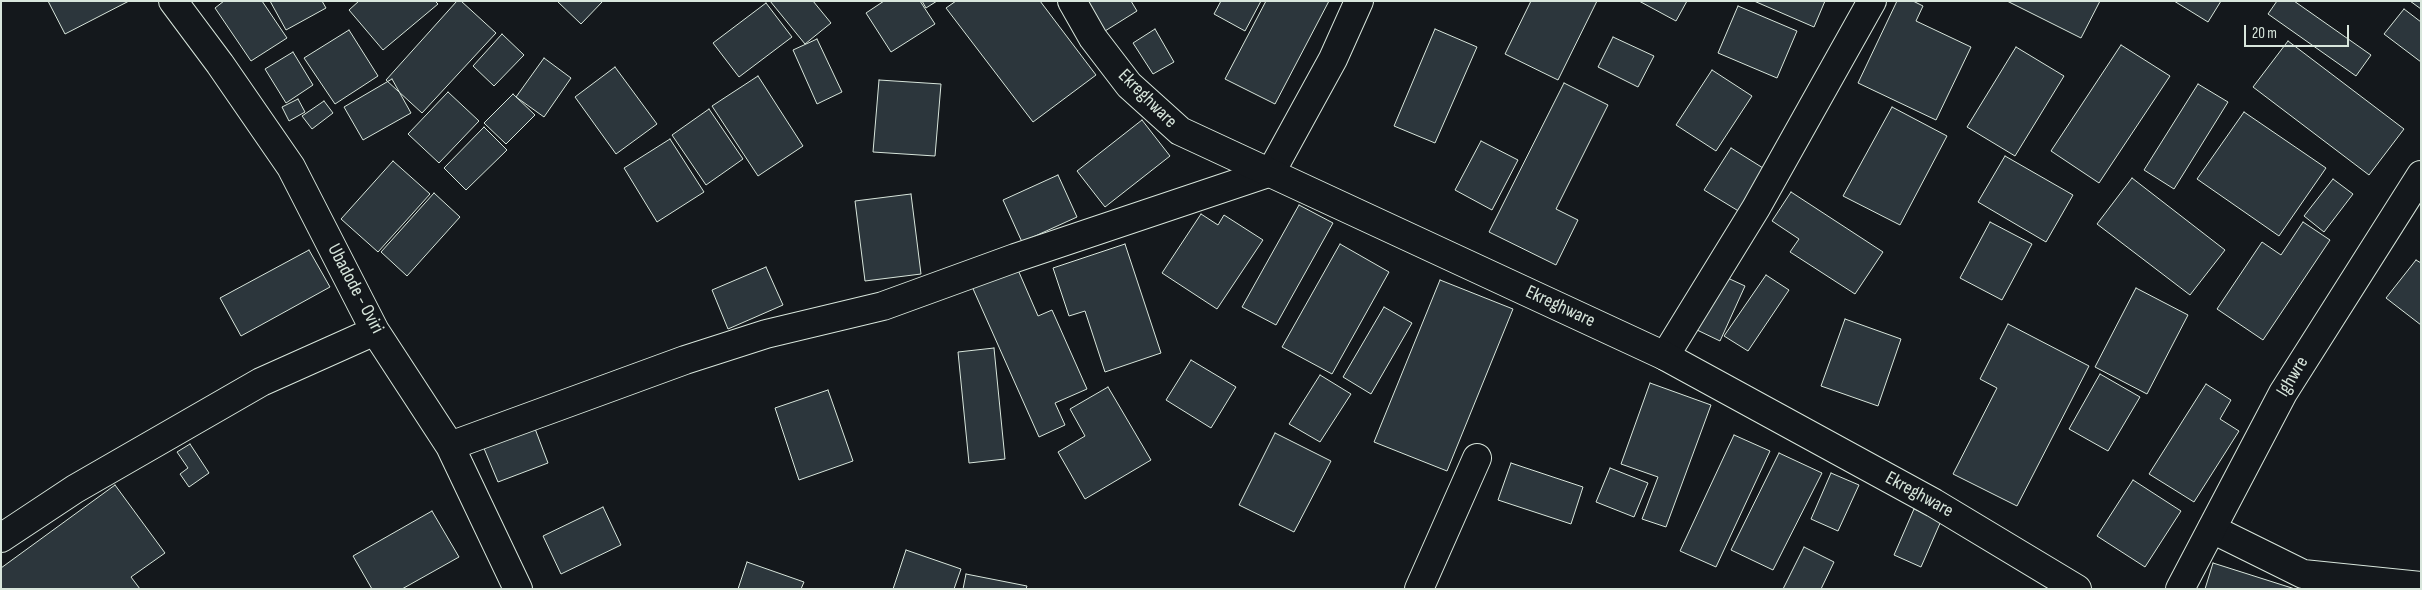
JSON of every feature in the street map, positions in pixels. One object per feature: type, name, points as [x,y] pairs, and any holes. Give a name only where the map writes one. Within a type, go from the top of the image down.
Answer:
[{"type":"street","name":"Ubadode - Oviri","points":[[173,1],[220,64],[291,167],[375,331],[450,446],[518,589]]},
{"type":"street","name":"Ekreghware","points":[[1072,1],[1093,38],[1129,85],[1180,131],[1665,356],[1934,503],[2078,589]]},
{"type":"street","points":[[450,446],[685,360],[766,334],[883,306],[1015,258],[1271,172],[1333,59],[1359,1]]},
{"type":"street","points":[[1665,356],[1756,208],[1872,1]]},
{"type":"street","name":"Ighwre","points":[[2180,589],[2283,393],[2421,175]]},
{"type":"street","points":[[1,538],[75,489],[261,382],[375,331]]},
{"type":"street","points":[[1418,589],[1476,458]]},
{"type":"street","points":[[2212,529],[2303,574],[2421,586]]},
{"type":"building","points":[[48,1],[129,1],[65,34]]},
{"type":"building","points":[[224,1],[262,1],[287,38],[251,61],[215,8]]},
{"type":"building","points":[[270,1],[322,1],[326,8],[286,30]]},
{"type":"building","points":[[359,1],[435,1],[438,4],[383,50],[349,10]]},
{"type":"building","points":[[457,1],[461,1],[496,33],[422,113],[386,80]]},
{"type":"building","points":[[557,1],[603,1],[581,24]]},
{"type":"building","points":[[770,1],[813,1],[831,23],[805,44]]},
{"type":"building","points":[[884,1],[920,1],[935,24],[891,52],[866,13]]},
{"type":"building","points":[[922,1],[937,1],[926,8]]},
{"type":"building","points":[[956,1],[1040,1],[1096,75],[1033,122],[946,8]]},
{"type":"building","points":[[1088,1],[1131,1],[1137,11],[1105,31]]},
{"type":"building","points":[[1221,1],[1261,1],[1245,31],[1214,14]]},
{"type":"building","points":[[1266,1],[1329,1],[1275,104],[1225,79]]},
{"type":"building","points":[[1531,1],[1597,1],[1558,80],[1505,54]]},
{"type":"building","points":[[1639,1],[1687,1],[1676,21]]},
{"type":"building","points":[[1754,1],[1825,1],[1814,27]]},
{"type":"building","points":[[1897,1],[1913,1],[1923,6],[1916,21],[1971,47],[1936,120],[1858,83]]},
{"type":"building","points":[[2007,1],[2100,1],[2081,38]]},
{"type":"building","points":[[2174,1],[2221,1],[2208,22]]},
{"type":"building","points":[[2277,1],[2294,1],[2371,55],[2356,76],[2268,14]]},
{"type":"building","points":[[2410,1],[2421,1],[2421,9]]},
{"type":"building","points":[[766,3],[792,37],[739,77],[713,43]]},
{"type":"building","points":[[1738,6],[1797,31],[1777,78],[1718,53]]},
{"type":"building","points":[[2404,9],[2421,22],[2421,62],[2384,34]]},
{"type":"building","points":[[1155,29],[1174,62],[1153,74],[1133,43]]},
{"type":"building","points":[[1435,29],[1477,47],[1435,143],[1394,126]]},
{"type":"building","points":[[349,30],[378,76],[335,104],[304,58]]},
{"type":"building","points":[[502,34],[524,55],[494,86],[473,66]]},
{"type":"building","points":[[1613,37],[1654,56],[1638,87],[1598,67]]},
{"type":"building","points":[[817,39],[842,92],[817,104],[793,50]]},
{"type":"building","points":[[2288,41],[2404,129],[2369,175],[2253,87]]},
{"type":"building","points":[[2121,45],[2170,76],[2099,183],[2051,151]]},
{"type":"building","points":[[2016,47],[2064,76],[2015,156],[1967,127]]},
{"type":"building","points":[[293,52],[313,85],[286,103],[265,69]]},
{"type":"building","points":[[544,58],[571,78],[544,117],[516,97]]},
{"type":"building","points":[[615,67],[657,124],[616,154],[575,97]]},
{"type":"building","points":[[1712,70],[1752,96],[1716,151],[1676,125]]},
{"type":"building","points":[[758,76],[803,146],[758,176],[712,106]]},
{"type":"building","points":[[392,79],[411,113],[363,140],[344,107]]},
{"type":"building","points":[[879,80],[941,84],[935,156],[873,152]]},
{"type":"building","points":[[1564,83],[1608,105],[1556,209],[1578,220],[1556,265],[1489,232]]},
{"type":"building","points":[[2198,84],[2228,102],[2174,189],[2144,170]]},
{"type":"building","points":[[448,92],[479,121],[439,163],[408,134]]},
{"type":"building","points":[[513,94],[535,115],[506,144],[484,123]]},
{"type":"building","points":[[298,99],[305,112],[289,121],[282,107]]},
{"type":"building","points":[[324,101],[333,113],[312,129],[302,116]]},
{"type":"building","points":[[1892,107],[1947,136],[1900,225],[1843,196]]},
{"type":"building","points":[[709,109],[743,159],[706,185],[672,135]]},
{"type":"building","points":[[2244,112],[2326,168],[2279,236],[2197,179]]},
{"type":"building","points":[[1142,120],[1170,156],[1105,207],[1077,171]]},
{"type":"building","points":[[484,127],[507,150],[466,190],[444,168]]},
{"type":"building","points":[[670,139],[704,192],[657,222],[624,168]]},
{"type":"building","points":[[1481,141],[1518,160],[1492,210],[1455,190]]},
{"type":"building","points":[[1731,148],[1771,173],[1745,215],[1704,190]]},
{"type":"building","points":[[2005,156],[2073,195],[2046,242],[1978,202]]},
{"type":"building","points":[[393,161],[430,194],[378,252],[341,219]]},
{"type":"building","points":[[1058,175],[1077,217],[1022,242],[1003,200]]},
{"type":"building","points":[[2132,178],[2225,250],[2190,295],[2097,224]]},
{"type":"building","points":[[2333,179],[2353,194],[2324,232],[2304,216]]},
{"type":"building","points":[[1791,192],[1883,252],[1855,294],[1790,252],[1799,239],[1772,221]]},
{"type":"building","points":[[434,193],[460,217],[407,276],[381,252]]},
{"type":"building","points":[[911,194],[921,274],[865,281],[855,201]]},
{"type":"building","points":[[1299,205],[1333,223],[1276,325],[1242,307]]},
{"type":"building","points":[[1201,214],[1218,225],[1224,215],[1263,240],[1217,309],[1162,273]]},
{"type":"building","points":[[1990,222],[2032,244],[2002,300],[1960,278]]},
{"type":"building","points":[[2303,222],[2330,240],[2263,340],[2217,309],[2262,242],[2281,255]]},
{"type":"building","points":[[1125,244],[1161,353],[1105,372],[1085,311],[1069,316],[1053,268]]},
{"type":"building","points":[[1340,244],[1389,272],[1332,374],[1282,347]]},
{"type":"building","points":[[309,250],[330,287],[241,336],[220,298]]},
{"type":"building","points":[[2416,260],[2421,263],[2421,325],[2386,298]]},
{"type":"building","points":[[1015,263],[1038,316],[1052,310],[1087,389],[1055,403],[1065,425],[1039,437],[970,282]]},
{"type":"building","points":[[766,267],[783,305],[728,329],[712,290]]},
{"type":"building","points":[[1719,274],[1745,286],[1720,341],[1695,329]]},
{"type":"building","points":[[1766,275],[1789,290],[1748,351],[1724,336]]},
{"type":"building","points":[[1440,280],[1513,309],[1447,471],[1374,442]]},
{"type":"building","points":[[2136,288],[2188,315],[2147,394],[2095,367]]},
{"type":"building","points":[[1384,307],[1412,323],[1371,394],[1343,377]]},
{"type":"building","points":[[1845,319],[1901,339],[1878,406],[1821,386]]},
{"type":"building","points":[[2008,324],[2089,366],[2017,506],[1953,474],[1997,388],[1980,379]]},
{"type":"building","points":[[994,348],[1005,459],[969,463],[958,352]]},
{"type":"building","points":[[1191,360],[1236,387],[1211,428],[1166,400]]},
{"type":"building","points":[[2100,374],[2140,397],[2108,451],[2069,429]]},
{"type":"building","points":[[1320,375],[1351,394],[1320,442],[1289,424]]},
{"type":"building","points":[[1650,383],[1711,405],[1666,527],[1642,519],[1658,477],[1621,464]]},
{"type":"building","points":[[2206,384],[2231,400],[2220,419],[2239,431],[2194,502],[2149,474]]},
{"type":"building","points":[[1108,387],[1151,460],[1085,499],[1058,452],[1085,436],[1070,409]]},
{"type":"building","points":[[828,390],[853,461],[799,480],[775,408]]},
{"type":"building","points":[[534,426],[548,463],[498,482],[483,446]]},
{"type":"building","points":[[1275,433],[1331,461],[1294,532],[1239,505]]},
{"type":"building","points":[[1734,435],[1770,451],[1716,567],[1680,551]]},
{"type":"building","points":[[190,444],[209,473],[189,487],[180,474],[188,468],[177,452]]},
{"type":"building","points":[[1779,453],[1822,473],[1773,570],[1731,550]]},
{"type":"building","points":[[1511,463],[1583,487],[1571,524],[1498,500]]},
{"type":"building","points":[[1610,468],[1648,483],[1634,517],[1596,502]]},
{"type":"building","points":[[1831,473],[1859,485],[1838,531],[1811,519]]},
{"type":"building","points":[[2133,480],[2181,511],[2145,567],[2097,536]]},
{"type":"building","points":[[115,485],[165,553],[131,577],[140,589],[1,589],[1,568]]},
{"type":"building","points":[[603,507],[621,545],[561,574],[543,536]]},
{"type":"building","points":[[1914,509],[1941,521],[1921,567],[1894,555]]},
{"type":"building","points":[[432,511],[459,557],[402,589],[372,589],[353,556]]},
{"type":"building","points":[[1804,547],[1834,562],[1821,589],[1783,589]]},
{"type":"building","points":[[906,550],[961,569],[954,589],[893,589]]},
{"type":"building","points":[[747,562],[804,582],[801,589],[738,589]]},
{"type":"building","points":[[2213,563],[2295,589],[2205,589]]},
{"type":"building","points":[[966,574],[1027,586],[1026,589],[963,589]]}]
